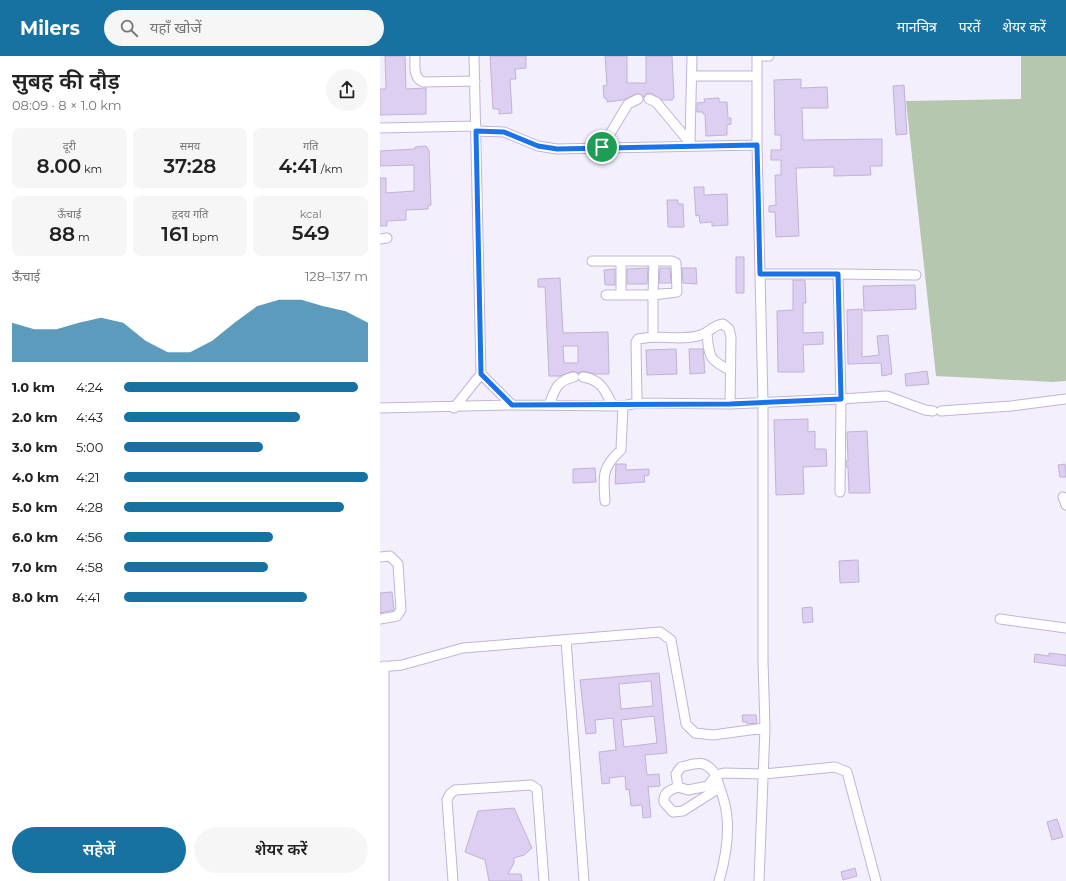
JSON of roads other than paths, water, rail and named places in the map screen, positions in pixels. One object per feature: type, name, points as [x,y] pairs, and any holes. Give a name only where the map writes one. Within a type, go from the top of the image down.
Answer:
[{"type":"street","points":[[415,56],[416,75],[419,80],[423,82],[475,81]]},
{"type":"street","points":[[454,408],[481,374],[474,56]]},
{"type":"street","points":[[692,56],[692,144]]},
{"type":"street","points":[[759,881],[766,728],[763,661],[763,403],[757,145],[757,56],[770,56]]},
{"type":"street","points":[[693,76],[757,76]]},
{"type":"street","points":[[602,147],[628,104],[638,99]]},
{"type":"street","points":[[649,99],[656,102],[692,144]]},
{"type":"street","points":[[380,128],[476,128],[504,132],[547,148],[692,144],[757,145]]},
{"type":"street","points":[[592,261],[672,261],[676,263],[677,292],[672,294],[653,295],[606,295]]},
{"type":"street","points":[[621,261],[621,295]]},
{"type":"street","points":[[653,337],[654,261]]},
{"type":"street","points":[[760,274],[916,275]]},
{"type":"street","points":[[838,274],[841,399],[840,492]]},
{"type":"street","points":[[637,403],[636,342],[638,339],[653,337],[686,337],[707,333],[715,325],[723,324],[729,328],[731,337],[730,404]]},
{"type":"street","points":[[707,333],[709,354],[712,361],[730,370]]},
{"type":"street","points":[[481,374],[512,405]]},
{"type":"street","points":[[549,406],[556,388],[561,382],[574,377]]},
{"type":"street","points":[[583,377],[594,379],[618,406],[621,450],[610,460],[605,469],[605,501]]},
{"type":"street","points":[[380,408],[454,408],[512,405],[618,406],[637,403],[730,404],[887,396],[925,410],[937,411],[1011,406],[1066,399]]},
{"type":"street","points":[[380,557],[390,556],[398,564],[402,610],[397,616],[380,619]]},
{"type":"street","points":[[1000,619],[1066,628]]},
{"type":"street","points":[[384,881],[382,666],[402,665],[463,648],[660,632],[671,640],[686,724],[695,733],[713,735],[766,728]]},
{"type":"street","points":[[566,640],[584,881]]},
{"type":"street","points":[[678,787],[676,774],[681,767],[700,763],[706,764],[716,775],[724,801],[727,826],[722,869],[719,881]]},
{"type":"street","points":[[719,788],[683,811],[673,812],[664,802],[666,793],[678,787],[688,790],[708,786],[716,775],[724,773],[764,774],[835,767],[847,772],[876,881]]},
{"type":"street","points":[[453,881],[447,800],[450,794],[455,790],[531,785],[537,789],[544,881]]}]
